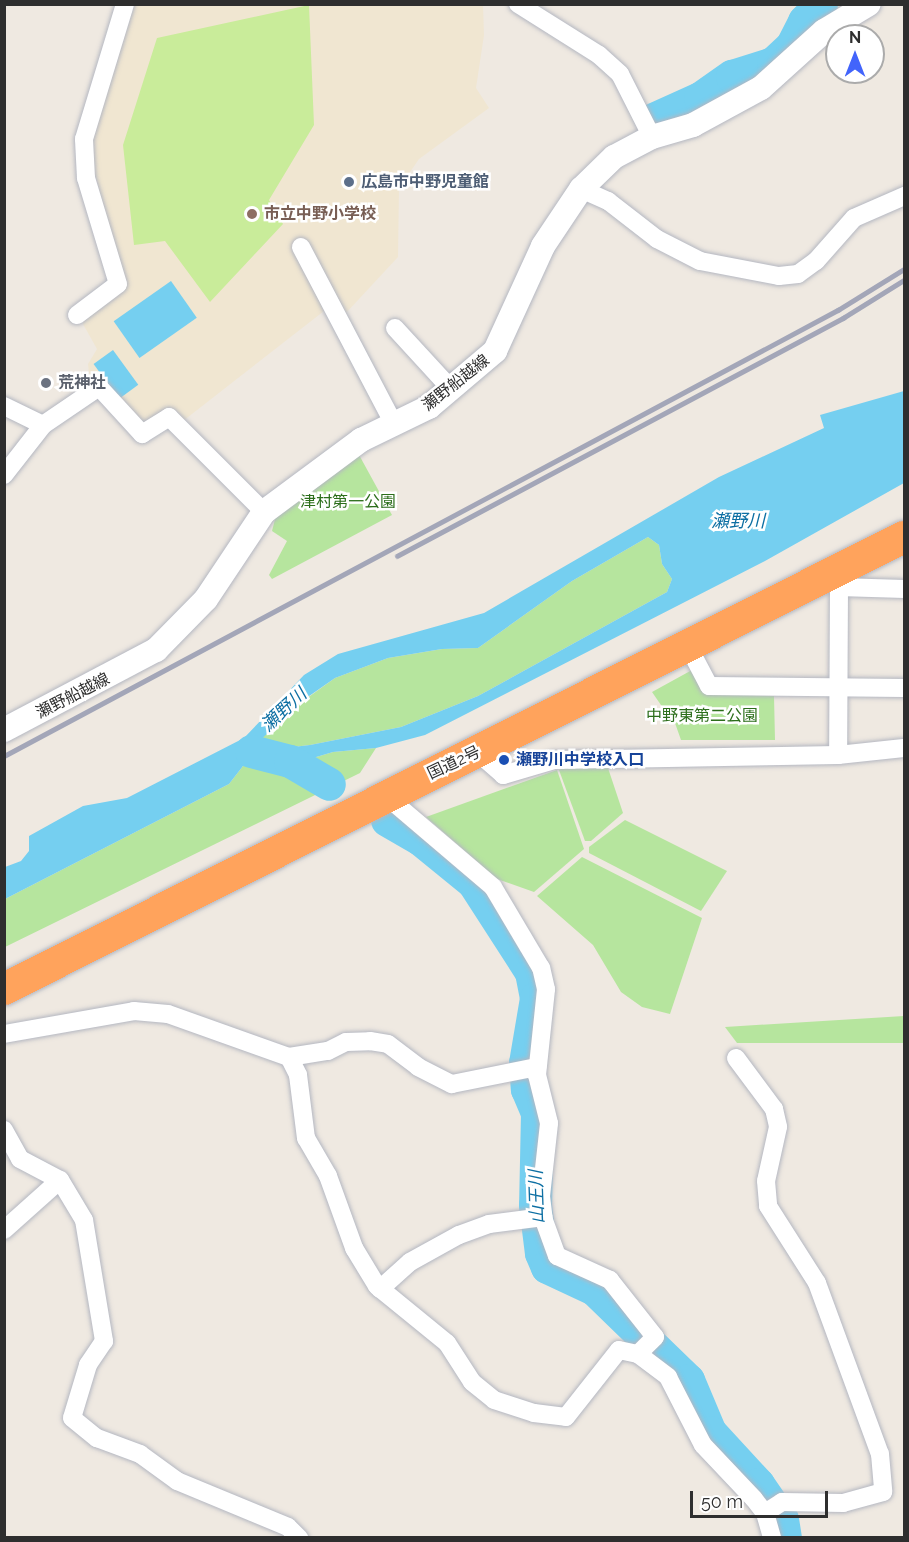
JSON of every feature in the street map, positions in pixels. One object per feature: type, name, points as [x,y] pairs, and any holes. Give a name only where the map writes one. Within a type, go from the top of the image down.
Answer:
[{"type":"highway","name":"国道2号","points":[[4,989],[385,795],[689,648],[836,580],[904,537]]},
{"type":"main road","name":"瀬野船越線","points":[[4,730],[156,650],[206,599],[264,512],[361,440],[429,407],[452,390],[495,351],[543,246],[581,189],[614,158],[652,137],[693,125],[761,88],[824,31],[869,4]]},
{"type":"street","points":[[77,315],[118,284],[86,178],[84,139],[125,4]]},
{"type":"street","points":[[518,4],[599,55],[620,74],[652,137]]},
{"type":"street","points":[[581,189],[608,201],[657,239],[700,261],[779,276],[798,274],[816,261],[854,218],[904,196]]},
{"type":"street","points":[[301,247],[394,424]]},
{"type":"street","points":[[396,328],[452,390]]},
{"type":"street","points":[[4,475],[43,425],[99,387],[142,434],[169,417],[264,512]]},
{"type":"street","points":[[4,406],[43,425]]},
{"type":"street","points":[[838,755],[836,580],[904,589]]},
{"type":"street","points":[[689,648],[709,686],[904,688]]},
{"type":"street","points":[[477,752],[503,775],[554,760],[838,755],[904,748]]},
{"type":"street","points":[[385,795],[493,887],[541,968],[546,1000],[531,1069],[549,1123],[538,1217],[557,1256],[610,1280],[654,1338],[639,1354]]},
{"type":"street","points":[[4,1034],[134,1011],[168,1014],[289,1057],[328,1051],[346,1042],[370,1041],[388,1044],[418,1067],[452,1084],[531,1069]]},
{"type":"street","points":[[289,1057],[298,1075],[306,1138],[328,1176],[354,1248],[380,1289],[455,1351],[462,1369],[483,1392],[525,1411],[566,1417],[619,1350],[639,1354],[668,1377],[703,1445],[765,1512],[772,1538]]},
{"type":"street","points":[[736,1058],[774,1109],[778,1127],[766,1181],[768,1206],[817,1283],[880,1454],[883,1492],[843,1503],[782,1502],[765,1512]]},
{"type":"street","points":[[4,1130],[20,1159],[60,1180],[76,1201],[84,1221],[104,1341],[88,1365],[72,1419],[97,1438],[140,1454],[177,1480],[288,1527],[298,1538]]},
{"type":"street","points":[[4,1230],[60,1180]]},
{"type":"street","points":[[380,1289],[410,1262],[459,1235],[489,1224],[538,1217]]},
{"type":"shaded area","name":"市立中野小学校","points":[[135,5],[483,5],[484,35],[476,88],[489,108],[419,159],[399,188],[398,257],[346,313],[307,240],[293,246],[324,311],[183,421],[170,407],[145,425],[89,373],[88,364],[97,349],[83,324],[84,315],[123,287],[93,166],[92,137]]},
{"type":"green space","points":[[309,5],[314,125],[269,200],[283,224],[210,302],[165,241],[134,245],[123,145],[157,38]]},
{"type":"green space","name":"津村第一公園","points":[[358,453],[392,515],[272,579],[269,575],[287,541],[272,531],[276,515]]},
{"type":"green space","points":[[648,537],[659,545],[662,564],[672,579],[667,592],[478,696],[401,727],[310,745],[267,750],[253,746],[303,701],[335,678],[388,658],[442,649],[478,648],[572,581]]},
{"type":"green space","name":"中野東第二公園","points":[[692,670],[705,692],[774,696],[775,740],[681,740],[669,706],[663,708],[652,692]]},
{"type":"green space","points":[[376,748],[360,773],[5,947],[5,899],[229,784],[243,766],[262,762],[286,766],[333,752]]},
{"type":"green space","points":[[576,764],[607,765],[623,813],[591,841],[585,841],[559,770]]},
{"type":"green space","points":[[557,770],[584,849],[534,892],[497,879],[426,817]]},
{"type":"green space","points":[[625,820],[727,871],[701,911],[589,853],[589,847]]},
{"type":"green space","points":[[582,857],[702,918],[670,1014],[642,1007],[621,992],[593,945],[537,896]]},
{"type":"green space","points":[[904,1016],[904,1043],[737,1043],[725,1027]]},
{"type":"water","points":[[171,281],[197,318],[139,358],[114,321]]},
{"type":"water","points":[[113,350],[138,385],[119,399],[94,364]]},
{"type":"water","name":"瀬野川","points":[[904,391],[904,483],[765,561],[425,735],[376,748],[333,752],[286,766],[262,762],[243,766],[229,784],[5,899],[5,867],[21,861],[29,851],[29,836],[83,806],[127,798],[244,738],[304,675],[338,654],[484,613],[719,477],[824,428],[820,415]],"holes":[[[648,537],[659,545],[662,564],[672,579],[667,592],[478,696],[401,727],[310,745],[267,750],[254,746],[302,701],[335,678],[388,658],[442,649],[478,648],[572,581]]]},
{"type":"waterway","points":[[653,119],[700,98],[732,76],[773,63],[792,45],[804,21],[821,4]]},
{"type":"waterway","name":"山王川","points":[[251,751],[290,761],[329,784]]},
{"type":"waterway","name":"山王川","points":[[387,820],[420,839],[473,882],[531,972],[536,998],[525,1063],[527,1089],[537,1113],[535,1205],[541,1253],[547,1267],[594,1289],[688,1380],[710,1432],[758,1484],[782,1519],[785,1538]]},
{"type":"railway","points":[[4,756],[838,310],[904,269]]},
{"type":"railway","points":[[397,556],[843,318],[904,280]]},
{"type":"place","name":"広島市中野児童館","points":[[349,182]]},
{"type":"place","name":"市立中野小学校","points":[[252,214]]},
{"type":"place","name":"荒神社","points":[[46,383]]},
{"type":"place","name":"瀬野川中学校入口","points":[[504,760]]}]
